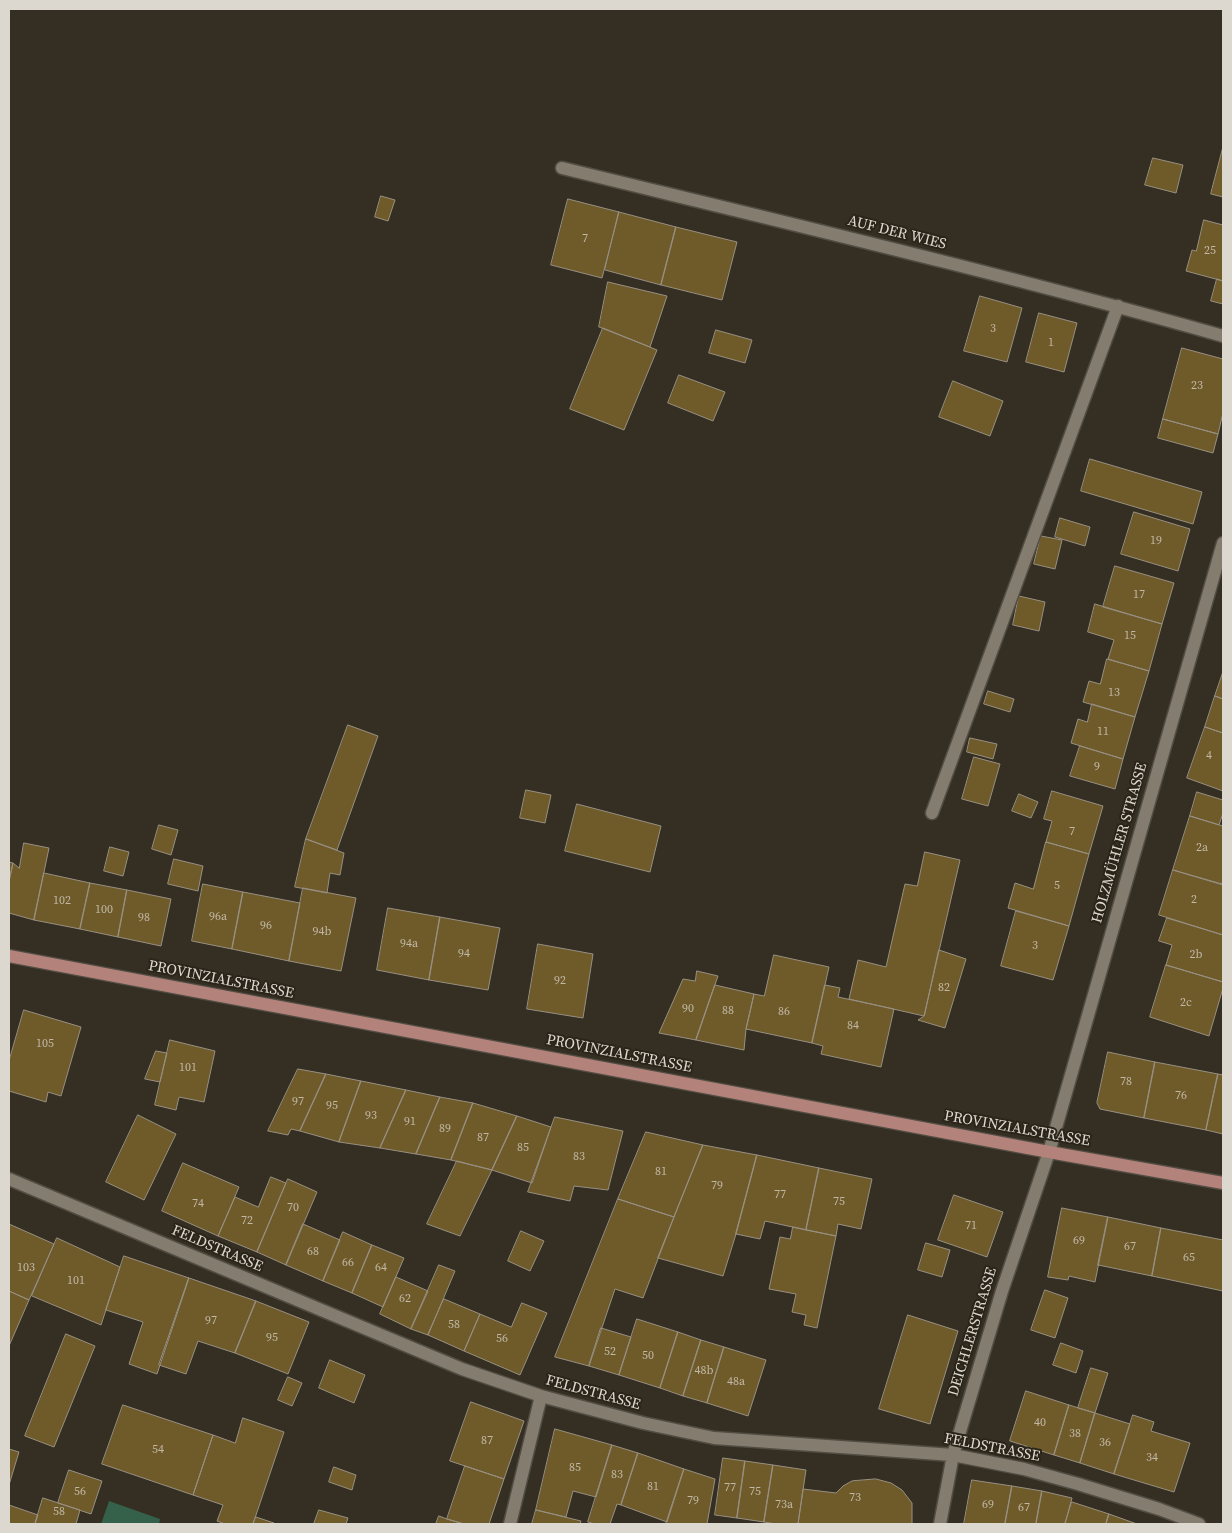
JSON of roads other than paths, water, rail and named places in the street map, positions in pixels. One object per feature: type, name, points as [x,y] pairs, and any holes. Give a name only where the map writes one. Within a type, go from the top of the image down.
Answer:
[{"type":"main road","name":"PROVINZIALSTRASSE","points":[[9,956],[1049,1152],[1223,1183]]},
{"type":"street","name":"AUF DER WIES","points":[[562,168],[979,270],[1118,306],[1223,336]]},
{"type":"street","points":[[932,813],[1118,306]]},
{"type":"street","name":"HOLZMÜHLER STRASSE","points":[[1049,1152],[1223,543]]},
{"type":"street","name":"DEICHLERSTRASSE","points":[[940,1524],[953,1455],[1002,1291],[1049,1152]]},
{"type":"street","name":"FELDSTRASSE","points":[[9,1179],[462,1369],[542,1396],[643,1423],[714,1438],[953,1455],[1024,1469],[1078,1484],[1159,1509],[1199,1524]]},
{"type":"street","points":[[510,1524],[542,1396]]}]
